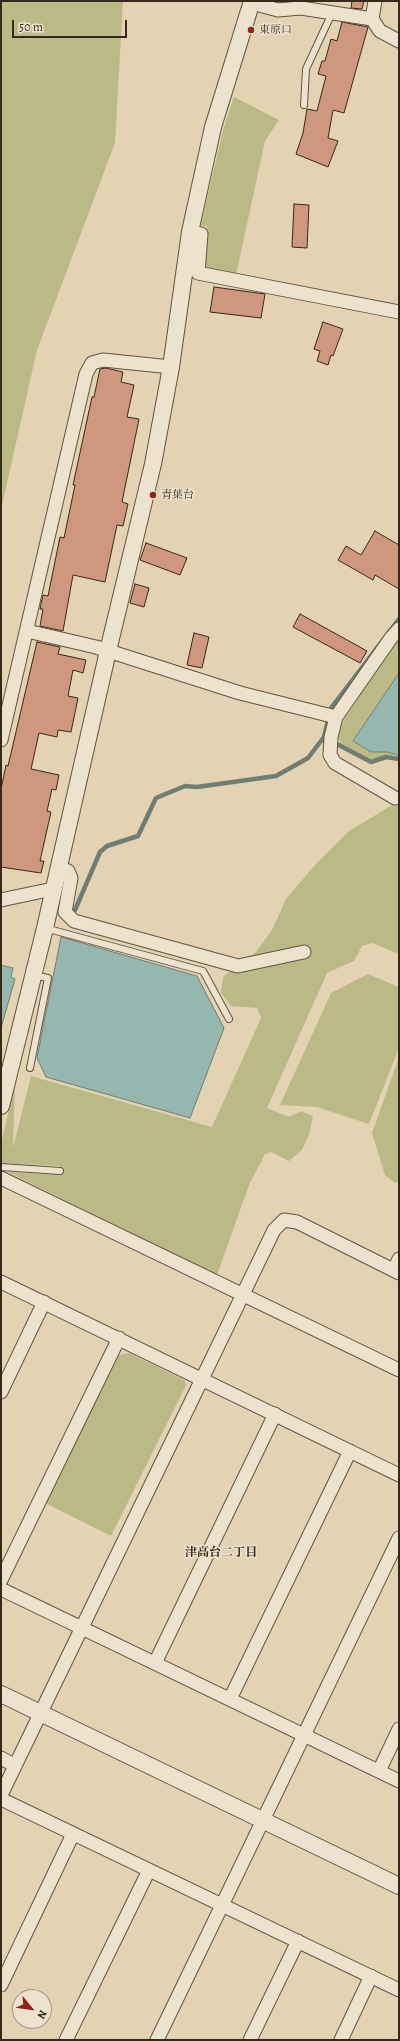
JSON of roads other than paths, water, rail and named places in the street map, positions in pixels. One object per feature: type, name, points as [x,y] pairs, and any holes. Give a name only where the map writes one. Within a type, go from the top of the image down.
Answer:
[{"type":"street","points":[[372,20],[375,1]]},
{"type":"street","points":[[1,1106],[32,974],[45,928],[108,651],[153,464],[171,367],[190,232],[213,127],[252,2],[278,10],[301,8],[372,20],[380,31],[399,41]]},
{"type":"street","points":[[190,232],[201,234],[198,273],[399,312]]},
{"type":"street","points":[[1,740],[86,374],[92,363],[102,360],[171,367]]},
{"type":"street","points":[[395,798],[335,762],[330,754],[332,716],[399,629]]},
{"type":"street","points":[[27,631],[108,651],[240,693],[332,716]]},
{"type":"street","points":[[58,867],[68,871],[71,878],[65,912],[74,921],[238,966],[304,952]]},
{"type":"street","points":[[1,900],[53,889]]},
{"type":"street","points":[[1,1178],[399,1370]]},
{"type":"street","points":[[1,1795],[14,1764],[41,1713],[81,1627],[274,1230],[284,1220],[297,1222],[397,1268]]},
{"type":"street","points":[[1,1282],[203,1378],[399,1475]]},
{"type":"street","points":[[1,1392],[44,1302]]},
{"type":"street","points":[[1,1580],[118,1338]]},
{"type":"street","points":[[155,1663],[275,1414]]},
{"type":"street","points":[[230,1699],[350,1451]]},
{"type":"street","points":[[157,2040],[264,1821],[399,1538]]},
{"type":"street","points":[[1,1589],[399,1781]]},
{"type":"street","points":[[1,1694],[399,1886]]},
{"type":"street","points":[[379,1771],[399,1729]]},
{"type":"street","points":[[1,1758],[14,1764]]},
{"type":"street","points":[[1,1799],[399,1990]]},
{"type":"street","points":[[1,1985],[73,1834]]},
{"type":"street","points":[[66,2040],[148,1870]]},
{"type":"street","points":[[250,2040],[298,1941]]},
{"type":"street","points":[[341,2040],[372,1976]]},
{"type":"lane","points":[[304,105],[306,69],[332,13]]},
{"type":"lane","points":[[45,928],[203,971],[229,1019]]},
{"type":"lane","points":[[30,1068],[48,978],[32,974]]},
{"type":"lane","points":[[1,1167],[60,1171]]},
{"type":"water","points":[[399,673],[399,756],[388,752],[371,752],[353,741]]},
{"type":"water","points":[[61,937],[197,976],[224,1028],[190,1118],[46,1077],[37,1058]]},
{"type":"water","points":[[1,965],[13,968],[11,977],[15,979],[1,1028]]},
{"type":"waterway","points":[[75,910],[100,852],[107,846],[138,836],[156,798],[185,786],[197,787],[276,776],[308,758],[324,737],[331,708],[399,619]]},
{"type":"waterway","points":[[335,743],[371,762],[386,757],[399,759]]},
{"type":"place","name":"東原口","points":[[251,30]]},
{"type":"place","name":"青葉台","points":[[153,495]]},
{"type":"district","name":"津高台二丁目","points":[[221,1553]]}]
